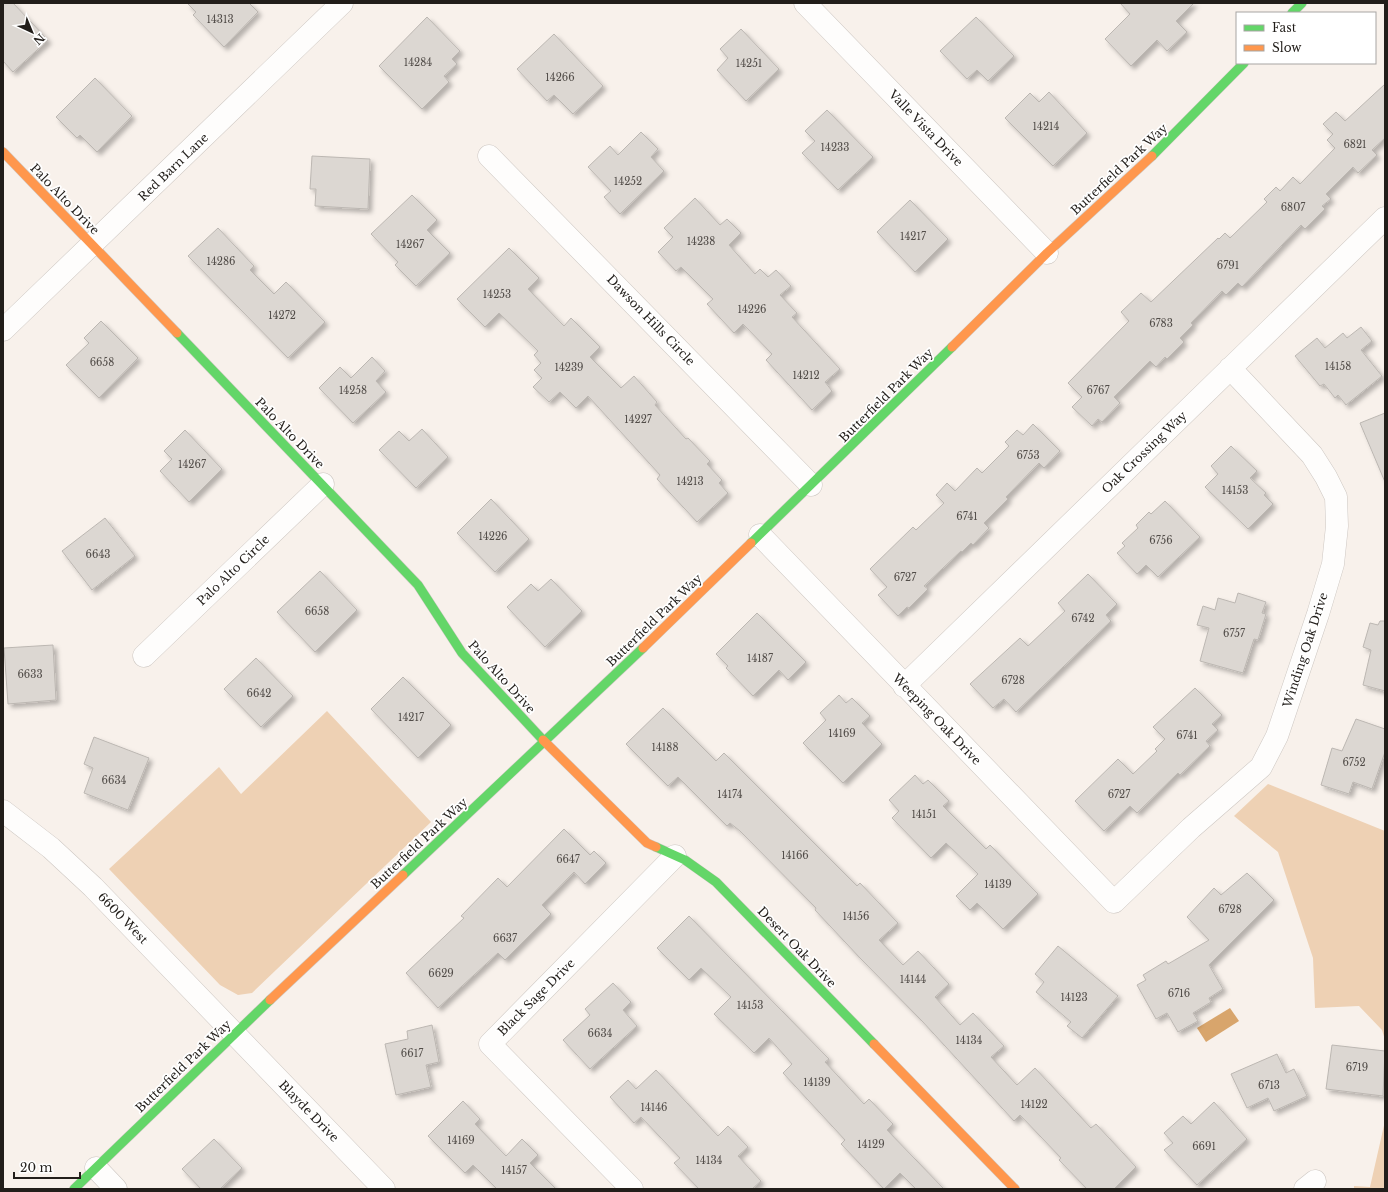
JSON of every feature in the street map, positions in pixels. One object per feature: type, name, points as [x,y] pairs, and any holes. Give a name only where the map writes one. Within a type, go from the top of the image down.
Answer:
[{"type":"street","name":"Valle Vista Drive","points":[[805,3],[1047,253]]},
{"type":"street","points":[[1293,12],[1302,3]]},
{"type":"street","name":"Red Barn Lane","points":[[3,330],[338,4]]},
{"type":"street","name":"Butterfield Park Way","points":[[74,1189],[233,1034],[545,742],[760,535],[1047,253],[1170,140],[1243,64]]},
{"type":"street","name":"Palo Alto Drive","points":[[3,152],[323,484],[418,585],[462,653],[545,742]]},
{"type":"street","name":"Dawson Hills Circle","points":[[490,156],[811,485]]},
{"type":"street","name":"Oak Crossing Way","points":[[904,686],[1385,218]]},
{"type":"street","name":"Winding Oak Drive","points":[[1114,902],[1192,828],[1261,767],[1276,736],[1318,614],[1333,564],[1337,526],[1336,498],[1326,477],[1312,455],[1230,368]]},
{"type":"street","name":"Palo Alto Circle","points":[[144,656],[323,484]]},
{"type":"street","name":"Weeping Oak Drive","points":[[760,535],[1114,902]]},
{"type":"street","name":"Desert Oak Drive","points":[[545,742],[647,843],[676,856],[716,882],[1016,1189]]},
{"type":"street","name":"6600 West","points":[[3,811],[51,848],[93,887],[208,1006],[233,1034]]},
{"type":"street","name":"Black Sage Drive","points":[[632,1189],[490,1044],[676,856]]},
{"type":"street","name":"Blayde Drive","points":[[233,1034],[384,1189]]},
{"type":"street","points":[[96,1168],[116,1189]]},
{"type":"shaded area","points":[[327,711],[431,822],[252,993],[238,995],[220,985],[109,869],[219,767],[241,794]]},
{"type":"shaded area","points":[[1268,784],[1385,831],[1385,1040],[1382,1030],[1359,1006],[1315,1008],[1313,958],[1278,852],[1234,816]]},
{"type":"shaded area","points":[[1230,1008],[1239,1021],[1206,1042],[1197,1028]]},
{"type":"shaded area","points":[[1385,1121],[1385,1189],[1354,1189],[1354,1186],[1370,1187]]},
{"type":"building","points":[[3,3],[13,3],[48,40],[13,72],[3,61]]},
{"type":"building","points":[[187,3],[249,3],[258,12],[224,47],[193,15],[196,12]]},
{"type":"building","points":[[1120,3],[1194,3],[1176,21],[1187,32],[1167,51],[1157,40],[1131,66],[1105,39],[1130,14]]},
{"type":"building","points":[[427,17],[460,51],[452,59],[457,64],[444,76],[449,82],[422,109],[379,66]]},
{"type":"building","points":[[976,17],[1014,56],[988,81],[977,70],[967,79],[940,51]]},
{"type":"building","points":[[741,29],[779,69],[746,101],[717,70],[728,58],[720,49]]},
{"type":"building","points":[[554,34],[603,86],[573,114],[554,95],[547,101],[517,69]]},
{"type":"building","points":[[95,78],[132,116],[97,152],[80,135],[77,138],[56,117]]},
{"type":"building","points":[[1385,84],[1385,138],[1372,150],[1377,155],[1358,173],[1353,167],[1326,194],[1331,199],[1322,206],[1325,209],[1305,229],[1301,225],[1242,287],[1238,283],[1226,295],[1222,291],[1191,323],[1193,325],[1180,338],[1184,342],[1167,359],[1165,357],[1156,367],[1150,361],[1114,397],[1120,403],[1102,422],[1098,419],[1092,426],[1072,407],[1082,397],[1068,383],[1129,321],[1121,312],[1141,293],[1151,302],[1218,238],[1219,239],[1225,233],[1230,238],[1267,202],[1264,199],[1276,187],[1280,191],[1293,177],[1300,184],[1335,148],[1327,140],[1333,134],[1323,124],[1336,112],[1345,121]]},
{"type":"building","points":[[1049,92],[1087,133],[1053,166],[1005,118],[1030,93],[1039,102]]},
{"type":"building","points":[[827,110],[873,157],[838,190],[802,153],[815,141],[805,131]]},
{"type":"building","points":[[641,132],[658,149],[651,157],[664,171],[620,214],[604,197],[611,191],[588,167],[610,146],[618,155]]},
{"type":"building","points":[[312,156],[370,159],[368,209],[315,206],[316,189],[310,189]]},
{"type":"building","points":[[412,195],[437,220],[427,230],[450,253],[416,286],[395,265],[398,262],[371,234]]},
{"type":"building","points":[[695,198],[720,225],[727,219],[741,233],[729,245],[755,274],[760,269],[768,277],[776,270],[791,286],[780,295],[797,313],[792,317],[840,369],[825,382],[832,391],[812,410],[766,360],[772,354],[743,324],[734,333],[707,304],[713,299],[681,267],[676,271],[658,252],[673,237],[664,228]]},
{"type":"building","points":[[910,200],[948,239],[915,272],[877,232]]},
{"type":"building","points":[[218,228],[254,266],[250,270],[274,294],[286,282],[325,322],[288,358],[188,256]]},
{"type":"building","points":[[509,248],[539,278],[528,289],[564,326],[571,318],[600,347],[590,357],[621,388],[634,376],[657,402],[655,405],[686,439],[688,438],[710,461],[707,464],[722,480],[719,483],[728,493],[697,522],[657,479],[660,475],[588,396],[576,408],[560,392],[549,402],[533,387],[542,378],[534,370],[541,363],[534,355],[538,351],[499,313],[485,327],[457,299]]},
{"type":"building","points":[[101,321],[138,358],[99,398],[66,365],[89,343],[84,338]]},
{"type":"building","points":[[1361,327],[1372,341],[1361,350],[1382,376],[1346,405],[1338,395],[1335,398],[1324,384],[1320,386],[1295,356],[1317,338],[1325,348],[1343,333],[1347,338]]},
{"type":"building","points":[[372,357],[385,371],[376,381],[386,392],[353,423],[319,388],[340,367],[351,378]]},
{"type":"building","points":[[1385,413],[1385,482],[1360,423]]},
{"type":"building","points":[[1033,424],[1060,451],[1044,468],[1039,463],[1006,497],[1008,499],[984,523],[989,528],[973,545],[971,543],[962,552],[961,551],[924,586],[928,589],[909,608],[907,607],[898,616],[878,595],[887,587],[870,569],[913,527],[916,530],[944,503],[936,495],[947,483],[955,491],[977,468],[982,473],[1009,446],[1005,442],[1017,430],[1023,435]]},
{"type":"building","points":[[422,429],[448,457],[416,488],[379,450],[399,431],[409,441]]},
{"type":"building","points":[[185,430],[222,469],[189,502],[160,471],[172,459],[164,451]]},
{"type":"building","points":[[1231,446],[1257,471],[1250,478],[1266,493],[1264,495],[1273,504],[1248,529],[1205,487],[1218,474],[1211,466]]},
{"type":"building","points":[[491,499],[529,539],[495,572],[457,533]]},
{"type":"building","points":[[1165,501],[1200,537],[1158,577],[1146,565],[1137,574],[1117,553],[1125,546],[1122,543],[1138,528],[1136,525],[1149,512],[1151,514]]},
{"type":"building","points":[[105,518],[135,556],[92,590],[62,551]]},
{"type":"building","points":[[320,571],[357,610],[315,652],[277,612]]},
{"type":"building","points":[[1088,574],[1117,604],[1106,615],[1111,621],[1016,712],[1004,699],[993,708],[970,684],[1020,638],[1028,646],[1065,611],[1058,603]]},
{"type":"building","points":[[551,579],[582,611],[545,647],[507,607],[531,584],[538,591]]},
{"type":"building","points":[[1238,593],[1266,602],[1262,613],[1266,614],[1258,640],[1254,639],[1243,673],[1200,661],[1209,628],[1197,625],[1203,606],[1215,610],[1218,598],[1235,603]]},
{"type":"building","points":[[757,613],[806,662],[788,680],[779,670],[753,696],[726,668],[728,666],[716,654]]},
{"type":"building","points":[[1380,621],[1385,621],[1385,691],[1363,685],[1371,650],[1363,647],[1370,623],[1378,625]]},
{"type":"building","points":[[53,645],[56,700],[8,704],[4,648]]},
{"type":"building","points":[[256,658],[293,696],[261,727],[224,689]]},
{"type":"building","points":[[403,677],[451,725],[418,758],[371,709]]},
{"type":"building","points":[[1195,688],[1222,715],[1212,724],[1218,730],[1206,741],[1210,746],[1180,775],[1178,773],[1137,813],[1130,806],[1104,831],[1075,801],[1118,759],[1133,774],[1157,751],[1155,749],[1165,739],[1153,727]]},
{"type":"building","points":[[839,695],[846,703],[852,698],[870,716],[862,723],[882,744],[843,783],[803,743],[826,720],[820,713]]},
{"type":"building","points":[[663,708],[716,761],[724,753],[857,886],[860,883],[898,923],[879,940],[903,965],[918,951],[949,984],[935,997],[960,1025],[973,1013],[1004,1046],[991,1057],[1017,1085],[1035,1068],[1091,1128],[1096,1124],[1136,1167],[1114,1189],[1087,1189],[1059,1160],[1061,1158],[1020,1115],[1014,1121],[922,1021],[815,910],[816,908],[740,831],[730,823],[727,826],[678,777],[668,786],[626,744]]},
{"type":"building","points":[[1356,719],[1385,729],[1385,752],[1372,789],[1353,782],[1349,794],[1321,785],[1332,748],[1342,751]]},
{"type":"building","points":[[94,737],[149,758],[128,810],[84,793],[93,768],[84,764]]},
{"type":"building","points":[[915,775],[923,784],[928,780],[949,801],[943,806],[986,849],[990,845],[1038,894],[1003,929],[977,903],[970,910],[956,896],[978,874],[946,843],[931,858],[892,818],[899,811],[889,800]]},
{"type":"building","points":[[564,829],[590,855],[594,851],[606,863],[585,884],[574,872],[542,905],[551,914],[505,960],[498,953],[438,1008],[406,973],[464,918],[461,916],[498,878],[507,887]]},
{"type":"building","points":[[1247,873],[1274,900],[1209,965],[1223,989],[1209,998],[1211,1002],[1193,1013],[1198,1021],[1178,1032],[1167,1013],[1156,1019],[1137,985],[1146,980],[1143,975],[1166,961],[1168,964],[1209,940],[1187,917],[1214,888],[1221,895]]},
{"type":"building","points":[[689,916],[829,1059],[825,1062],[864,1104],[869,1099],[893,1124],[887,1130],[944,1189],[916,1189],[900,1173],[884,1189],[841,1144],[845,1140],[783,1073],[792,1064],[769,1038],[754,1053],[714,1014],[731,997],[701,968],[689,980],[657,948]]},
{"type":"building","points":[[1058,946],[1118,996],[1082,1038],[1067,1026],[1071,1022],[1036,992],[1044,982],[1035,974]]},
{"type":"building","points":[[613,983],[631,1002],[623,1010],[637,1026],[590,1069],[563,1040],[590,1015],[585,1009]]},
{"type":"building","points":[[432,1025],[439,1062],[426,1065],[431,1087],[396,1095],[385,1044],[408,1039],[407,1031]]},
{"type":"building","points":[[1332,1045],[1385,1051],[1383,1096],[1326,1089]]},
{"type":"building","points":[[1277,1054],[1286,1073],[1294,1069],[1307,1096],[1274,1111],[1268,1098],[1247,1108],[1231,1074]]},
{"type":"building","points":[[656,1070],[718,1136],[728,1126],[748,1147],[738,1156],[761,1181],[752,1189],[699,1189],[674,1163],[680,1158],[641,1117],[634,1123],[610,1097],[628,1080],[636,1089]]},
{"type":"building","points":[[463,1101],[480,1119],[475,1124],[506,1156],[522,1139],[538,1155],[530,1163],[556,1189],[497,1189],[473,1165],[465,1173],[428,1136]]},
{"type":"building","points":[[1214,1102],[1247,1139],[1197,1185],[1164,1150],[1173,1143],[1164,1133],[1183,1116],[1191,1124]]},
{"type":"building","points":[[214,1139],[242,1168],[220,1189],[201,1189],[182,1169]]},
{"type":"traffic: fast","points":[[1293,12],[1302,3]]},
{"type":"traffic: fast","points":[[1152,156],[1243,64]]},
{"type":"traffic: fast","points":[[177,333],[418,585],[462,653],[543,740]]},
{"type":"traffic: fast","points":[[751,543],[952,347]]},
{"type":"traffic: fast","points":[[403,875],[643,648]]},
{"type":"traffic: fast","points":[[656,847],[685,860],[716,882],[874,1044]]},
{"type":"traffic: fast","points":[[74,1189],[270,1000]]},
{"type":"traffic: slow","points":[[3,152],[177,333]]},
{"type":"traffic: slow","points":[[952,347],[1047,253],[1152,156]]},
{"type":"traffic: slow","points":[[643,648],[751,543]]},
{"type":"traffic: slow","points":[[543,740],[647,843],[656,847]]},
{"type":"traffic: slow","points":[[270,1000],[403,875]]},
{"type":"traffic: slow","points":[[874,1044],[1015,1189]]}]
